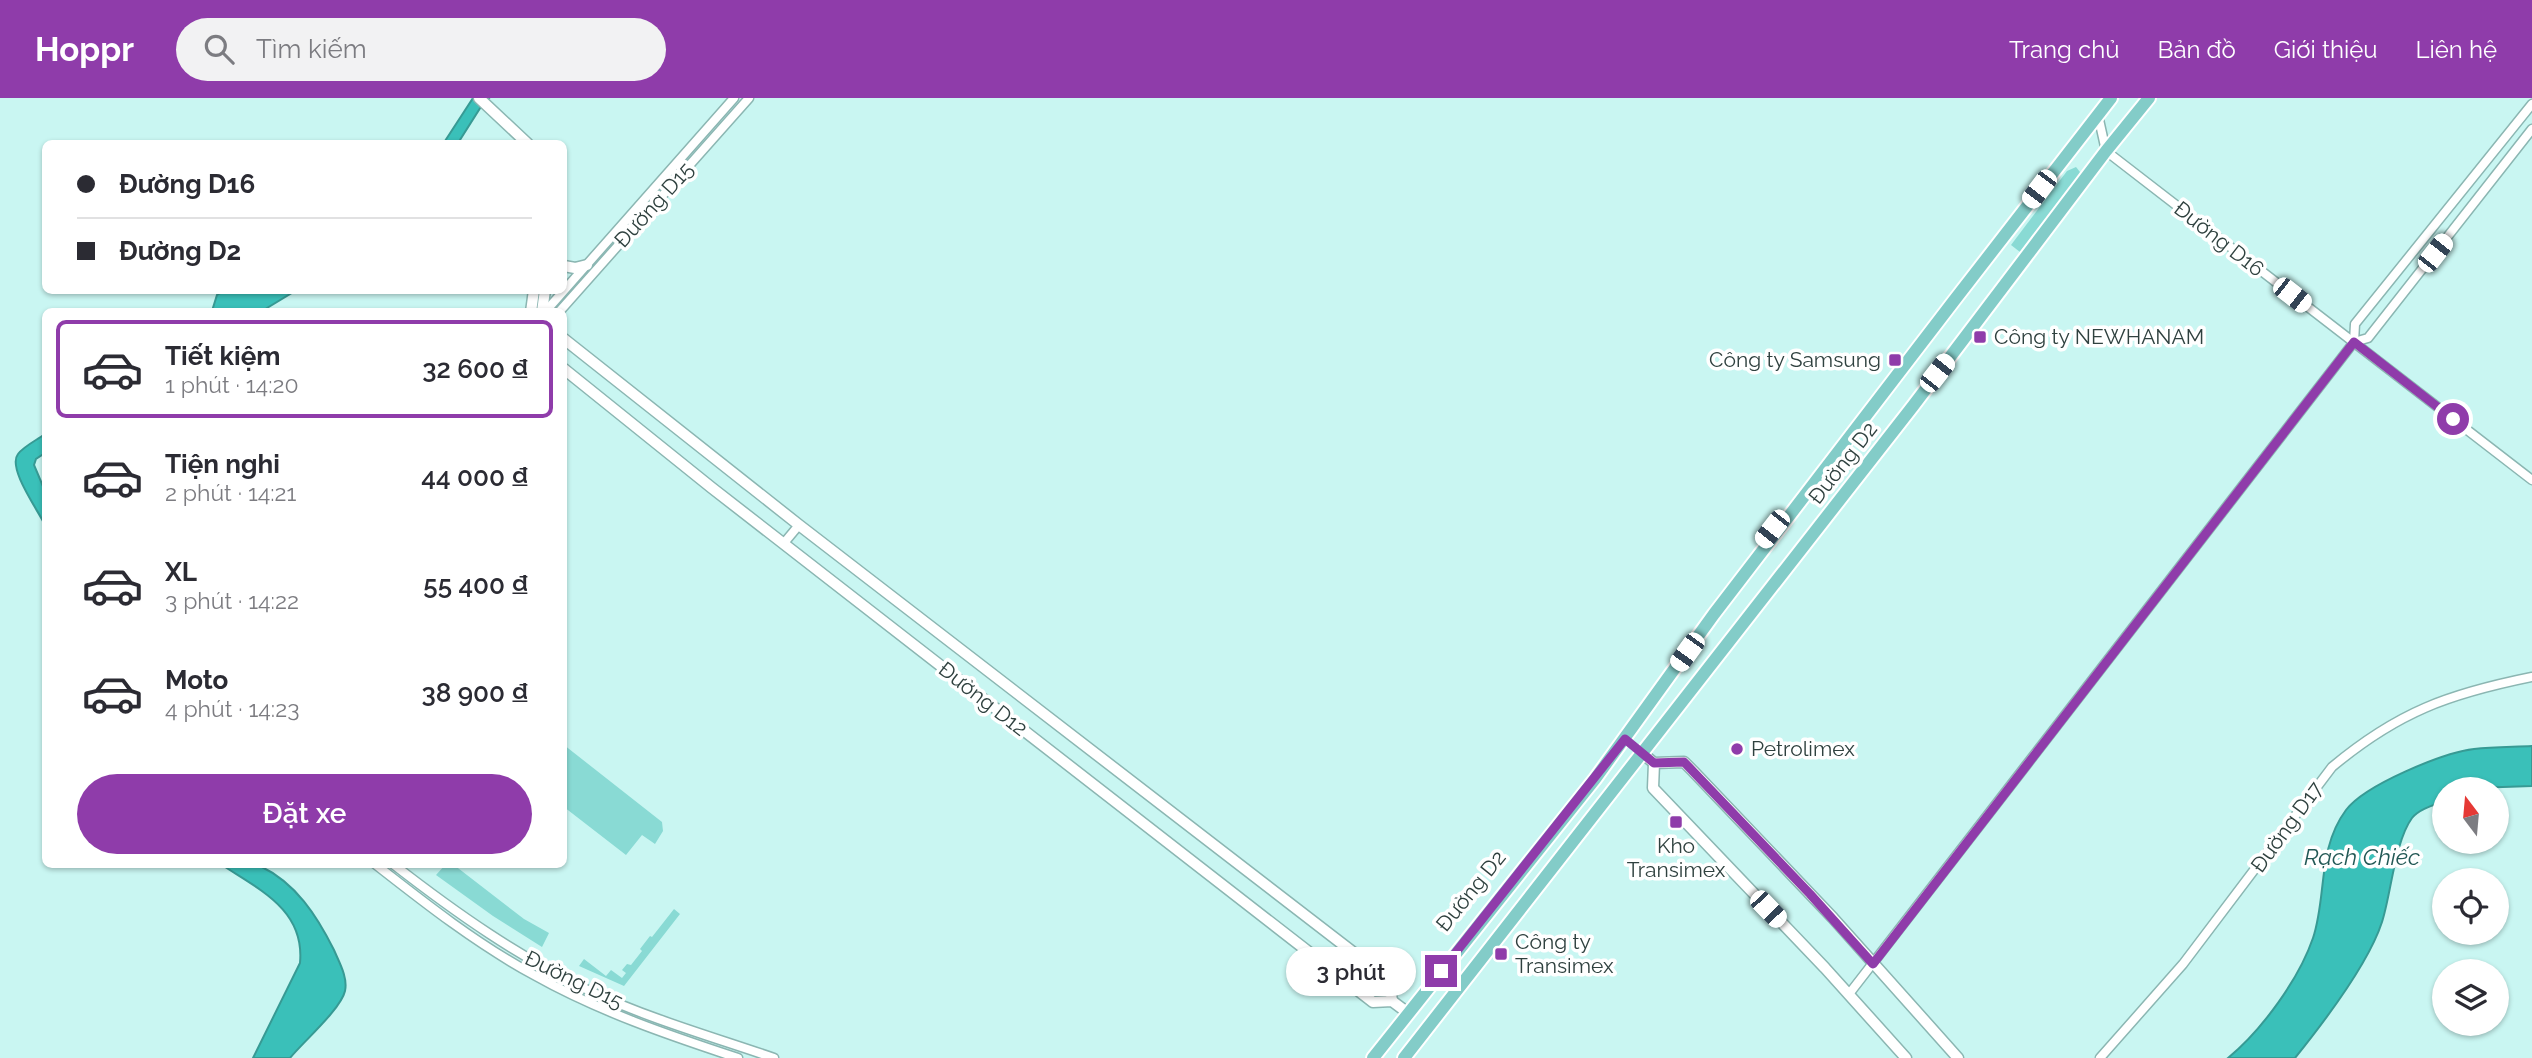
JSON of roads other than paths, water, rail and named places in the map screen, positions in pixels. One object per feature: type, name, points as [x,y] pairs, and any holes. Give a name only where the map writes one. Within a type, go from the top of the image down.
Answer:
[{"type":"main road","name":"Đường D2","points":[[1373,1058],[1595,779],[1668,678],[1667,669],[1689,640],[1700,634],[2111,98]]},
{"type":"main road","name":"Đường D2","points":[[1407,1055],[1429,1031],[2149,98]]},
{"type":"main road","points":[[1625,739],[1642,753]]},
{"type":"main road","points":[[1408,1013],[1429,1031]]},
{"type":"main road","name":"Đường D2","points":[[1364,1058],[1391,1034]]},
{"type":"street","points":[[479,98],[525,140]]},
{"type":"street","name":"Đường D15","points":[[567,287],[734,98]]},
{"type":"street","name":"Đường D15","points":[[563,308],[749,98]]},
{"type":"street","points":[[1849,995],[2354,342],[2355,324],[2532,104]]},
{"type":"street","points":[[2098,115],[2106,151]]},
{"type":"street","points":[[2354,342],[2368,338],[2530,134]]},
{"type":"street","name":"Đường D16","points":[[2106,151],[2532,480]]},
{"type":"street","points":[[567,267],[587,265]]},
{"type":"street","name":"Đường D15","points":[[548,308],[560,294]]},
{"type":"street","name":"Đường D12","points":[[567,341],[799,525],[1389,980],[1392,1001]]},
{"type":"street","name":"Đường D12","points":[[567,371],[1373,1002],[1392,1001],[1408,1013]]},
{"type":"street","points":[[783,543],[799,525]]},
{"type":"street","name":"Đường D17","points":[[2100,1058],[2183,964],[2332,767],[2359,744],[2427,705],[2476,688],[2532,677]]},
{"type":"street","points":[[1642,753],[1654,763],[1684,762],[1810,894],[1958,1058]]},
{"type":"street","points":[[1654,763],[1653,788],[1906,1058]]},
{"type":"street","name":"Đường D15","points":[[380,868],[462,930],[534,975],[614,1013],[738,1058]]},
{"type":"street","name":"Đường D15","points":[[398,868],[462,917],[563,978],[632,1009],[774,1058]]},
{"type":"water","points":[[473,98],[489,98],[460,140],[446,140]]},
{"type":"water","points":[[290,294],[267,308],[213,308],[217,295]]},
{"type":"water","points":[[42,436],[42,455],[36,459],[34,465],[42,484],[42,520],[17,469],[18,454]]},
{"type":"water","name":"Rạch Chiếc","points":[[2532,746],[2532,786],[2510,787],[2510,777],[2432,777],[2432,806],[2415,815],[2406,828],[2382,922],[2375,939],[2344,993],[2319,1028],[2295,1058],[2228,1058],[2266,1019],[2289,987],[2307,954],[2317,922],[2331,841],[2346,810],[2356,800],[2386,781],[2424,763],[2474,749]]},
{"type":"water","points":[[227,868],[264,868],[295,891],[313,913],[334,950],[346,986],[337,1007],[290,1058],[253,1058],[300,963],[300,945],[288,915],[265,893]]},
{"type":"place","name":"Công ty NEWHANAM","points":[[1980,337]]},
{"type":"place","name":"Công ty Samsung","points":[[1895,360]]},
{"type":"place","name":"Petrolimex","points":[[1737,749]]},
{"type":"place","name":"Kho Transimex","points":[[1676,822]]},
{"type":"place","name":"Công ty Transimex","points":[[1501,954]]}]
